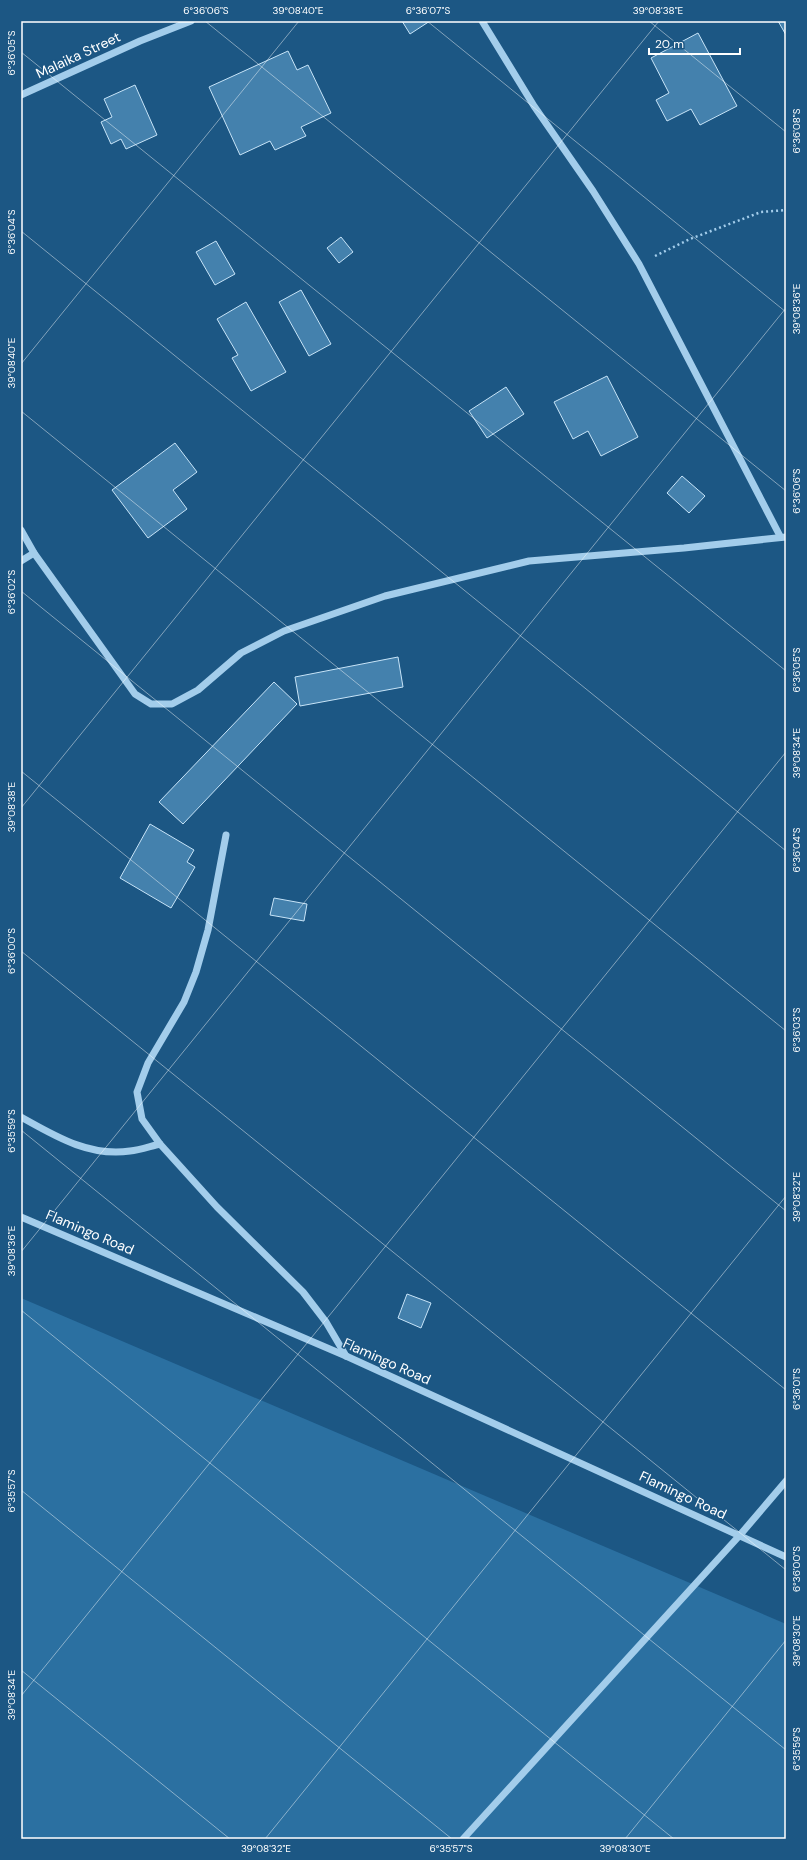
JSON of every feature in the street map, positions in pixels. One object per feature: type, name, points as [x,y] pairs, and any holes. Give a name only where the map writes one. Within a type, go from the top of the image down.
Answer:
[{"type":"street","name":"Malaika Street","points":[[21,95],[140,41],[191,21]]},
{"type":"street","points":[[21,530],[34,553],[135,694],[151,704],[172,704],[198,690],[241,653],[284,631],[385,596],[529,561],[684,548],[783,537],[639,264],[593,191],[534,106],[482,21]]},
{"type":"street","points":[[21,561],[34,553]]},
{"type":"street","points":[[226,835],[208,930],[196,972],[184,1002],[148,1063],[137,1092],[142,1120],[160,1144],[217,1207],[303,1292],[326,1322],[346,1356]]},
{"type":"street","points":[[21,1117],[72,1145],[104,1152],[130,1151],[160,1144]]},
{"type":"street","name":"Flamingo Road","points":[[21,1217],[346,1356],[786,1557]]},
{"type":"street","points":[[463,1839],[740,1536],[786,1481]]},
{"type":"path","points":[[639,264],[690,239],[761,212],[786,210]]},
{"type":"shaded area","points":[[21,1298],[786,1624],[786,1839],[21,1839]]},
{"type":"building","points":[[402,21],[430,21],[410,34]]},
{"type":"building","points":[[778,21],[786,21],[786,35]]},
{"type":"building","points":[[698,33],[737,106],[700,125],[691,109],[667,121],[656,100],[669,93],[651,58]]},
{"type":"building","points":[[288,51],[297,70],[308,65],[331,113],[301,127],[306,136],[275,150],[270,141],[240,155],[209,87]]},
{"type":"building","points":[[135,85],[157,135],[126,149],[121,139],[111,144],[101,122],[112,117],[104,99]]},
{"type":"building","points":[[341,237],[353,252],[339,263],[327,248]]},
{"type":"building","points":[[216,241],[235,274],[215,285],[196,252]]},
{"type":"building","points":[[301,290],[331,344],[309,356],[279,302]]},
{"type":"building","points":[[246,302],[286,372],[251,391],[232,358],[238,355],[217,319]]},
{"type":"building","points":[[607,376],[638,437],[601,456],[588,431],[573,439],[554,402]]},
{"type":"building","points":[[506,387],[524,414],[487,438],[469,411]]},
{"type":"building","points":[[175,443],[197,472],[173,490],[187,509],[148,538],[112,490]]},
{"type":"building","points":[[682,476],[705,496],[689,513],[667,493]]},
{"type":"building","points":[[398,657],[403,687],[300,706],[295,677]]},
{"type":"building","points":[[274,682],[297,704],[183,824],[159,802]]},
{"type":"building","points":[[150,824],[194,850],[187,862],[195,867],[171,908],[120,878]]},
{"type":"building","points":[[274,898],[307,904],[304,921],[270,915]]},
{"type":"building","points":[[407,1294],[431,1303],[421,1328],[398,1318]]}]
